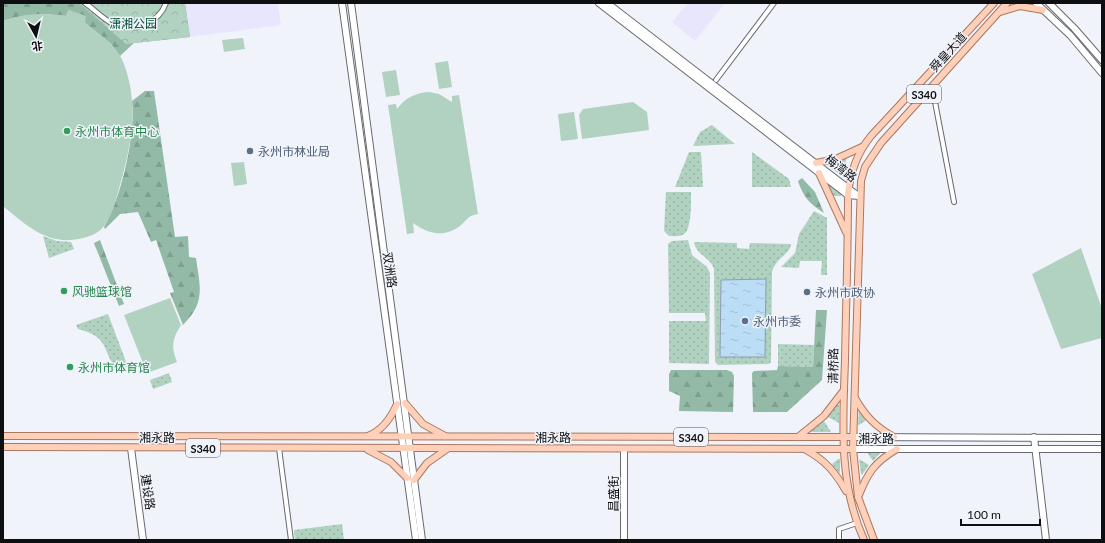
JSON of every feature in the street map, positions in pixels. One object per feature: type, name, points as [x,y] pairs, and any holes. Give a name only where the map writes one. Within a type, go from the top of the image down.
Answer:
[{"type":"main road","name":"双洲路","points":[[342,3],[416,540]]},
{"type":"main road","name":"双洲路","points":[[351,3],[410,438],[422,540]]},
{"type":"main road","name":"梅湾路","points":[[598,3],[818,168],[859,196]]},
{"type":"main road","name":"梅湾路","points":[[607,3],[818,168],[848,195],[859,196]]},
{"type":"main road","name":"舜皇大道","points":[[848,188],[851,173],[863,146],[994,3]]},
{"type":"main road","name":"舜皇大道","points":[[859,196],[863,174],[872,155],[932,85],[1006,3]]},
{"type":"main road","points":[[1036,3],[1070,35],[1102,73]]},
{"type":"main road","points":[[1049,3],[1074,28],[1102,60]]},
{"type":"main road","points":[[998,12],[1020,6],[1043,10]]},
{"type":"main road","points":[[847,234],[818,168],[863,146]]},
{"type":"main road","name":"清桥路","points":[[848,188],[843,449],[848,494],[864,540]]},
{"type":"main road","name":"清桥路","points":[[859,196],[853,449],[858,495],[874,540]]},
{"type":"main road","points":[[393,374],[401,373]]},
{"type":"main road","points":[[798,437],[824,416],[844,391],[854,394],[862,412],[879,429],[894,437]]},
{"type":"main road","points":[[365,438],[382,428],[390,418],[397,404]]},
{"type":"main road","points":[[405,404],[424,424],[448,438]]},
{"type":"main road","name":"湘永路","points":[[3,436],[365,438],[1102,438]]},
{"type":"main road","points":[[351,437],[351,448]]},
{"type":"main road","points":[[487,437],[487,448]]},
{"type":"main road","points":[[1034,438],[1046,540]]},
{"type":"main road","name":"湘永路","points":[[3,447],[1102,449]]},
{"type":"main road","name":"建设路","points":[[131,448],[143,540]]},
{"type":"main road","points":[[365,448],[391,462],[407,478]]},
{"type":"main road","points":[[414,480],[431,459],[450,448]]},
{"type":"main road","name":"昌盛街","points":[[624,449],[624,540]]},
{"type":"main road","points":[[803,449],[827,463],[837,475],[848,494],[858,495],[872,468],[882,458],[897,449]]},
{"type":"street","points":[[85,3],[114,24],[134,28],[154,20],[160,14],[166,3]]},
{"type":"street","points":[[716,80],[774,3]]},
{"type":"street","points":[[932,85],[954,202]]},
{"type":"street","points":[[279,448],[291,540]]},
{"type":"street","points":[[839,540],[839,529],[857,523]]},
{"type":"shaded area","points":[[185,3],[288,3],[278,4],[281,25],[190,37]]},
{"type":"shaded area","points":[[688,3],[725,3],[695,41],[672,22]]},
{"type":"green space","name":"潇湘公园","points":[[3,3],[185,3],[190,37],[134,43],[120,56],[111,44],[69,10],[66,16],[34,15],[3,21]]},
{"type":"green space","name":"潇湘公园","points":[[79,3],[185,3],[190,37],[126,44]]},
{"type":"green space","name":"永州市体育中心","points":[[69,10],[86,16],[85,23],[114,47],[122,60],[129,81],[132,122],[126,164],[113,209],[104,226],[97,232],[86,237],[71,240],[60,240],[39,233],[21,221],[3,206],[3,21],[18,16],[34,14],[66,16]]},
{"type":"green space","points":[[243,38],[245,49],[224,52],[222,40]]},
{"type":"green space","points":[[448,61],[452,87],[439,89],[435,63]]},
{"type":"green space","points":[[396,70],[400,95],[386,97],[382,72]]},
{"type":"green space","points":[[145,91],[154,91],[175,237],[188,236],[189,257],[196,258],[200,294],[195,309],[183,325],[170,293],[174,292],[156,240],[151,242],[138,212],[120,214],[105,229],[104,227],[116,200],[126,166],[132,131],[132,101]]},
{"type":"green space","points":[[429,92],[439,94],[452,102],[452,96],[459,95],[478,214],[470,217],[460,226],[448,232],[430,232],[413,223],[414,233],[407,234],[388,105],[396,104],[397,109],[403,102],[411,97]]},
{"type":"green space","points":[[633,102],[647,112],[649,130],[582,139],[579,115],[583,109]]},
{"type":"green space","points":[[574,112],[578,139],[561,141],[558,114]]},
{"type":"green space","points":[[712,125],[735,144],[693,146],[700,132]]},
{"type":"green space","points":[[689,152],[701,152],[703,187],[675,187]]},
{"type":"green space","points":[[752,152],[789,179],[791,187],[752,187]]},
{"type":"green space","points":[[847,157],[842,176],[828,166],[828,165]]},
{"type":"green space","points":[[244,162],[247,184],[234,186],[231,163]]},
{"type":"green space","points":[[802,178],[815,192],[824,213],[811,203],[805,196],[798,181]]},
{"type":"green space","points":[[827,183],[842,193],[841,196],[834,196]]},
{"type":"green space","points":[[666,192],[691,192],[688,227],[687,231],[681,236],[669,236],[664,231]]},
{"type":"green space","points":[[814,211],[827,218],[827,275],[821,275],[822,261],[800,261],[799,268],[781,267],[795,253],[799,234]]},
{"type":"green space","points":[[43,236],[57,241],[71,242],[74,249],[49,258]]},
{"type":"green space","points":[[100,240],[124,304],[119,306],[94,243]]},
{"type":"green space","points":[[688,240],[692,255],[707,267],[710,273],[709,364],[669,363],[669,321],[706,321],[705,313],[669,313],[668,244],[672,241]]},
{"type":"green space","points":[[694,242],[737,243],[737,248],[749,249],[750,243],[791,244],[788,251],[777,263],[772,272],[771,362],[769,364],[718,365],[715,362],[714,269],[697,250]]},
{"type":"green space","points":[[1081,248],[1102,309],[1102,338],[1061,349],[1032,274]]},
{"type":"green space","points":[[170,298],[181,325],[173,343],[177,362],[147,373],[124,315]]},
{"type":"green space","points":[[816,310],[827,310],[822,380],[787,412],[753,412],[752,373],[754,371],[777,370],[778,366],[813,367]]},
{"type":"green space","points":[[108,314],[128,367],[115,365],[109,357],[102,342],[89,332],[78,329],[76,325]]},
{"type":"green space","points":[[778,344],[814,345],[813,367],[778,366]]},
{"type":"green space","points":[[671,370],[727,370],[732,372],[734,376],[733,412],[679,411],[680,396],[669,391],[669,374]]},
{"type":"green space","points":[[169,373],[172,382],[153,389],[150,380]]},
{"type":"green space","points":[[837,405],[839,405],[839,423],[828,417]]},
{"type":"green space","points":[[859,411],[868,419],[858,425]]},
{"type":"green space","points":[[824,421],[831,432],[810,432],[810,431]]},
{"type":"green space","points":[[866,451],[881,452],[873,461]]},
{"type":"green space","points":[[840,459],[840,474],[832,464]]},
{"type":"green space","points":[[859,459],[869,465],[862,475],[861,474]]},
{"type":"green space","points":[[342,524],[344,540],[295,540],[294,530]]},
{"type":"water","points":[[766,279],[765,357],[720,357],[721,280]]},
{"type":"place","name":"永州市体育中心","points":[[67,131]]},
{"type":"place","name":"永州市林业局","points":[[250,151]]},
{"type":"place","name":"风驰篮球馆","points":[[64,291]]},
{"type":"place","name":"永州市政协","points":[[807,292]]},
{"type":"place","name":"永州市委","points":[[745,321]]},
{"type":"place","name":"永州市体育馆","points":[[70,367]]}]
